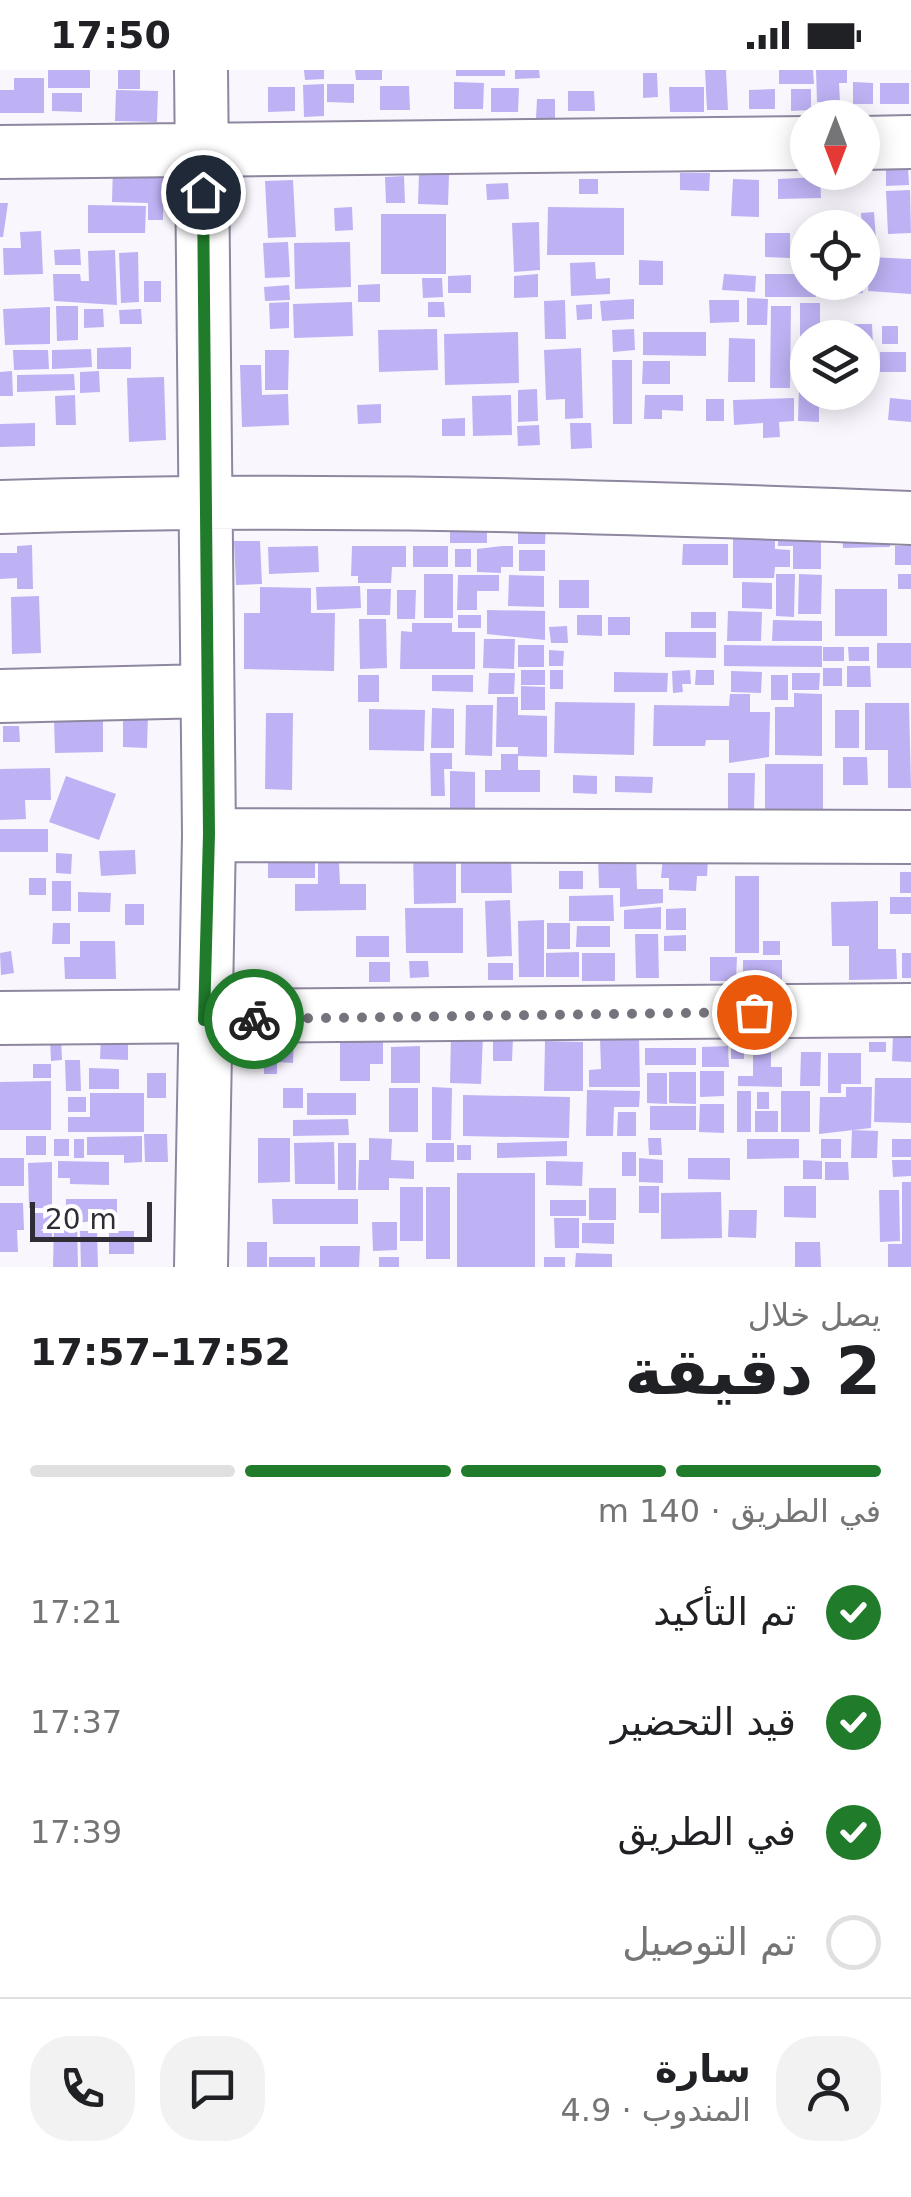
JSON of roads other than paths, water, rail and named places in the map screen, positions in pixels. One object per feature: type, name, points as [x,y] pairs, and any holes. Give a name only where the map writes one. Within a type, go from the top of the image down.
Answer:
[{"type":"street","points":[[201,70],[209,834],[201,1267]]},
{"type":"street","points":[[880,143],[911,142]]},
{"type":"street","points":[[0,152],[790,144]]},
{"type":"street","points":[[0,507],[205,500],[911,518]]},
{"type":"street","points":[[0,696],[207,691]]},
{"type":"street","points":[[209,834],[911,837]]},
{"type":"street","points":[[0,1018],[204,1020],[911,1010]]}]
